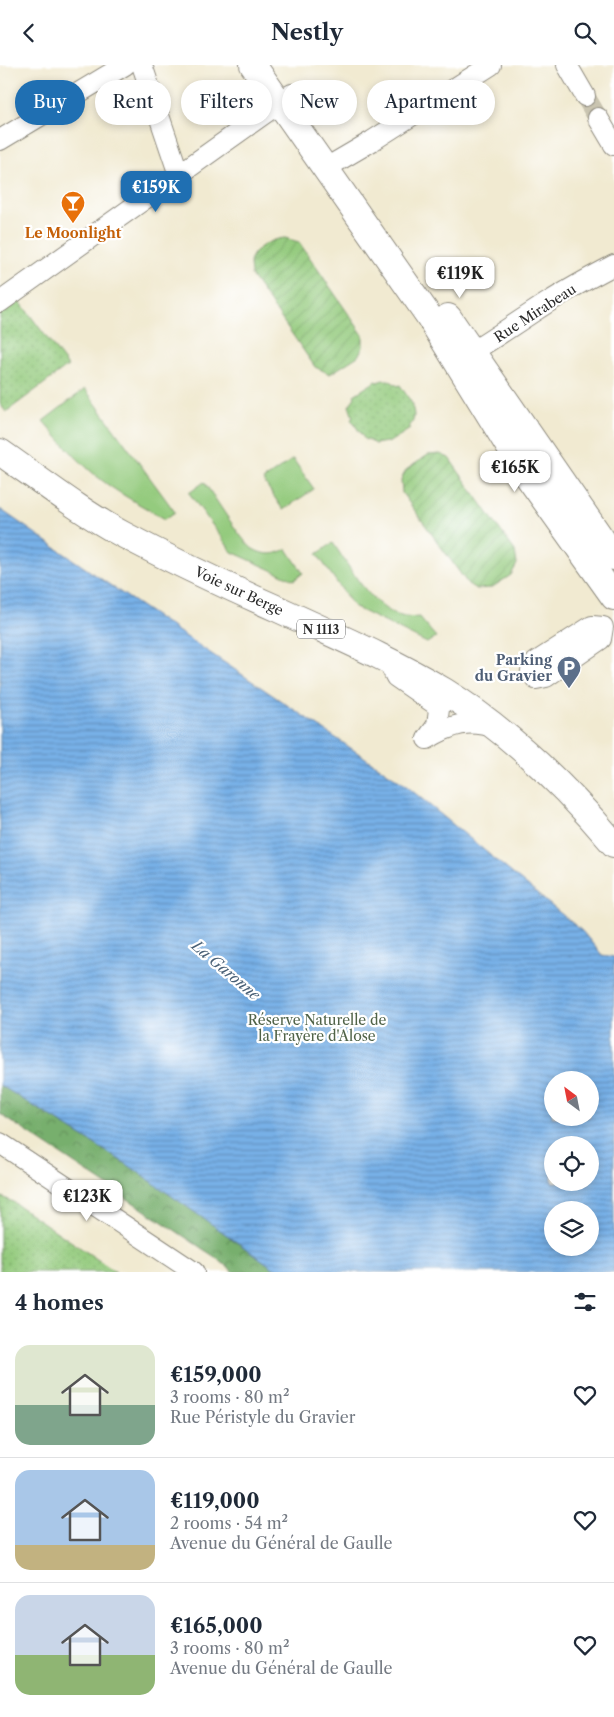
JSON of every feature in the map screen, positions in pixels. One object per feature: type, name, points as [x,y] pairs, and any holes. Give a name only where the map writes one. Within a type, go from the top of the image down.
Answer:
[{"type":"main road","points":[[253,65],[282,94]]},
{"type":"main road","points":[[272,65],[282,89]]},
{"type":"main road","points":[[305,125],[464,357],[614,557]]},
{"type":"main road","points":[[464,357],[524,471],[614,597]]},
{"type":"main road","name":"Voie sur Berge","points":[[0,452],[55,491],[120,533],[226,586],[371,651],[444,691],[499,729],[538,763],[614,844]]},
{"type":"street","points":[[0,140],[125,65]]},
{"type":"street","points":[[142,65],[178,175]]},
{"type":"street","points":[[567,65],[585,96]]},
{"type":"street","points":[[332,164],[366,145],[485,67]]},
{"type":"street","points":[[0,302],[282,101]]},
{"type":"street","points":[[598,118],[614,145]]},
{"type":"street","name":"Rue Mirabeau","points":[[464,357],[563,293],[614,265]]},
{"type":"street","points":[[388,661],[396,677],[435,704],[438,709],[437,725],[427,739],[459,724],[482,724],[499,729]]},
{"type":"street","points":[[0,1143],[194,1272]]},
{"type":"green space","points":[[285,238],[299,242],[363,335],[363,347],[358,356],[330,374],[315,367],[251,275],[250,263],[254,253],[269,242]]},
{"type":"green space","points":[[18,299],[68,366],[6,412],[0,404],[0,312]]},
{"type":"green space","points":[[389,380],[398,386],[400,385],[413,405],[414,417],[409,427],[410,429],[388,443],[375,444],[367,439],[365,440],[351,419],[353,417],[349,406],[355,397],[354,395],[376,381]]},
{"type":"green space","points":[[85,389],[175,512],[165,519],[102,481],[74,455],[43,421]]},
{"type":"green space","points":[[440,454],[449,458],[515,551],[517,564],[511,575],[491,588],[476,589],[468,584],[402,493],[401,480],[406,470],[428,455]]},
{"type":"green space","points":[[293,459],[314,489],[283,510],[263,480]]},
{"type":"green space","points":[[204,482],[248,545],[266,554],[278,553],[287,549],[303,573],[294,580],[232,552],[189,493]]},
{"type":"green space","points":[[333,543],[358,580],[379,604],[391,612],[405,617],[419,617],[436,637],[427,643],[354,607],[317,554]]},
{"type":"green space","points":[[0,1085],[128,1165],[279,1272],[234,1272],[215,1257],[0,1114]]},
{"type":"green space","points":[[0,1196],[13,1202],[116,1272],[0,1272]]},
{"type":"water","name":"Réserve Naturelle de la Frayère d'Alose","points":[[0,509],[404,784],[582,931],[602,955],[614,957],[614,1272],[279,1272],[128,1165],[0,1085]]},
{"type":"tunnel","points":[[585,96],[598,118]]},
{"type":"place","name":"Le Moonlight","points":[[73,224]]},
{"type":"place","name":"Parking du Gravier","points":[[569,689]]},
{"type":"water label","name":"La Garonne","points":[[226,970]]}]
